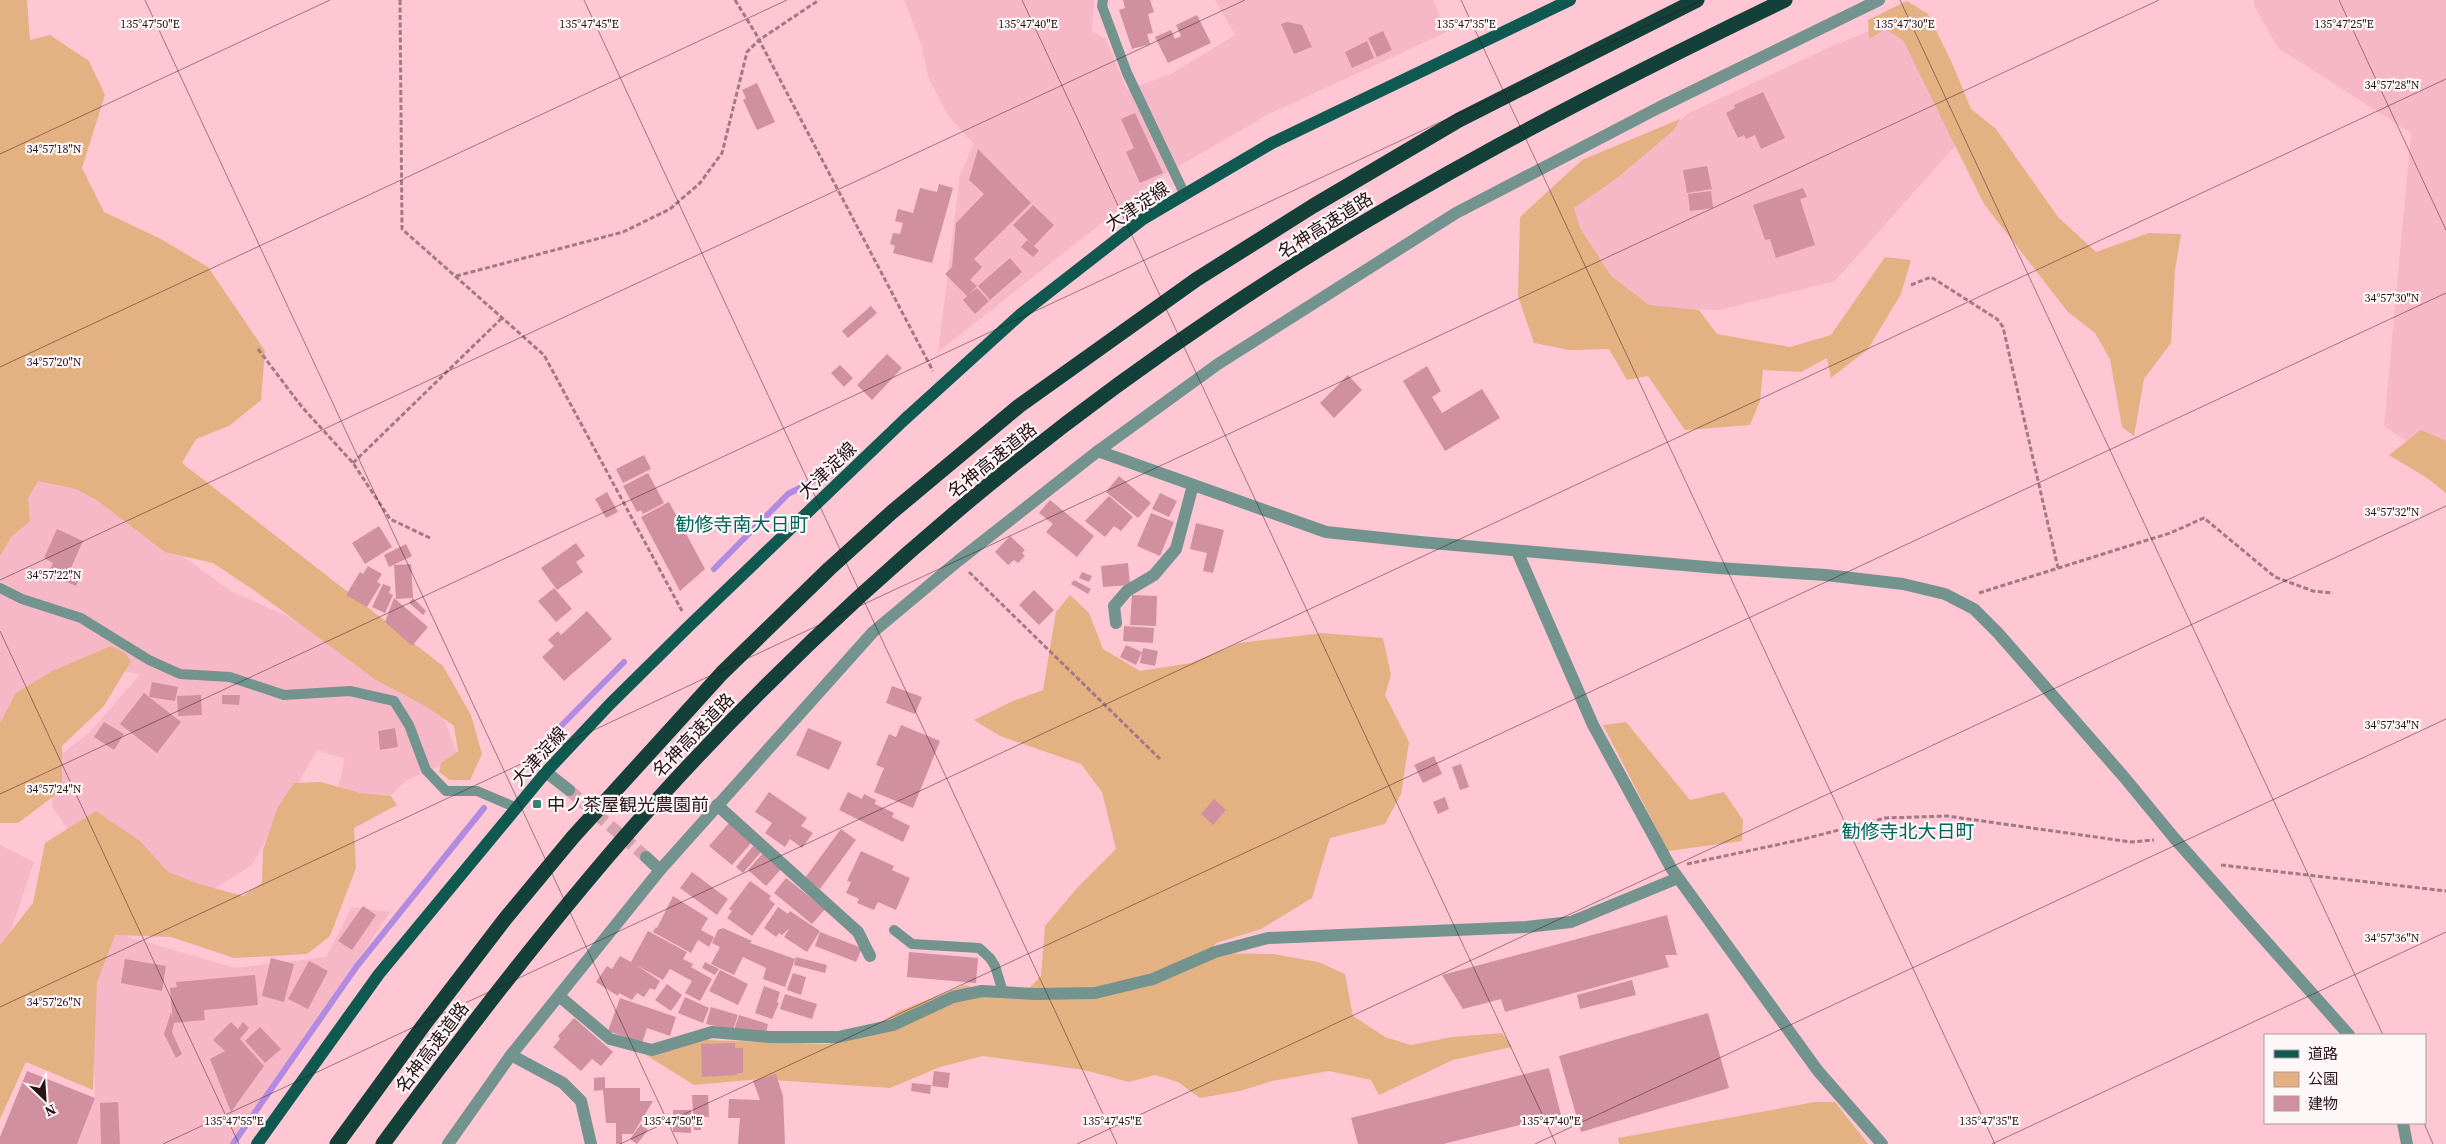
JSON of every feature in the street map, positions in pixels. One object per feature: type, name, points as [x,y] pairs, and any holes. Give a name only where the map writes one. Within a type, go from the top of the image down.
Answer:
[{"type":"highway","name":"名神高速道路","points":[[337,1144],[505,919],[592,815],[722,673],[829,569],[892,512],[1019,406],[1205,274],[1313,206],[1459,120],[1697,0]]},
{"type":"highway","name":"名神高速道路","points":[[383,1144],[536,942],[657,800],[707,746],[802,652],[883,577],[978,495],[1126,379],[1222,312],[1338,238],[1482,154],[1594,94],[1785,0]]},
{"type":"main road","name":"大津淀線","points":[[257,1144],[379,974],[546,772],[610,704],[690,626],[904,420],[1021,314],[1144,220],[1272,143],[1555,3],[1570,0]]},
{"type":"street","points":[[448,1144],[511,1055],[660,870],[872,632],[958,562],[1098,451],[1218,364],[1456,213],[1668,103],[1879,0]]},
{"type":"street","points":[[1098,451],[1326,532],[1517,551],[1836,576],[1904,584],[1945,594],[1974,609],[1998,633],[2124,777],[2174,839],[2197,862],[2348,1034]]},
{"type":"street","points":[[1116,623],[1114,606],[1127,591],[1154,575],[1176,549],[1193,485]]},
{"type":"street","points":[[1517,551],[1593,726],[1674,873],[1818,1071],[1882,1144]]},
{"type":"street","points":[[546,772],[569,790]]},
{"type":"street","points":[[717,805],[858,932],[870,956]]},
{"type":"street","points":[[646,857],[660,870]]},
{"type":"street","points":[[558,996],[610,1039],[652,1050],[712,1032],[770,1037],[838,1038],[893,1024],[953,997],[982,991],[1095,992],[1153,979],[1214,952],[1268,938],[1526,927],[1571,922],[1674,873]]},
{"type":"street","points":[[511,1055],[563,1082],[581,1101],[591,1144]]},
{"type":"street","points":[[2403,1124],[2407,1144]]},
{"type":"lane","points":[[1103,0],[1102,6],[1128,73],[1185,195]]},
{"type":"lane","points":[[0,588],[22,599],[80,618],[149,660],[180,674],[230,676],[284,695],[350,691],[394,701],[409,725],[426,770],[446,791],[477,791],[516,808]]},
{"type":"lane","points":[[894,930],[912,944],[979,948],[990,958],[995,966],[1003,992]]},
{"type":"path","points":[[400,0],[402,229],[544,355],[690,626]]},
{"type":"path","points":[[735,0],[759,40],[942,387]]},
{"type":"path","points":[[455,277],[623,232],[670,208],[700,183],[722,153],[748,52],[759,40],[819,0]]},
{"type":"path","points":[[1911,285],[1931,277],[1997,319],[2003,327],[2058,568]]},
{"type":"path","points":[[352,463],[502,318]]},
{"type":"path","points":[[258,349],[302,407],[352,463],[390,519],[430,538]]},
{"type":"path","points":[[1960,602],[1975,594],[2170,533],[2204,518],[2275,577],[2313,591],[2333,593]]},
{"type":"path","points":[[958,562],[1160,760]]},
{"type":"path","points":[[1674,873],[1885,818],[1947,816],[2131,842],[2174,839]]},
{"type":"path","points":[[2197,862],[2446,891]]},
{"type":"shaded area","points":[[904,0],[1094,0],[1092,31],[1106,39],[1127,90],[1171,74],[1235,35],[1215,0],[1433,0],[1447,32],[1267,115],[1160,177],[938,352],[960,174],[974,144],[949,117],[928,77],[922,47]]},
{"type":"shaded area","points":[[2254,0],[2446,0],[2446,468],[2384,426],[2411,133],[2278,48],[2254,6]]},
{"type":"shaded area","points":[[1892,22],[1929,64],[1963,137],[1835,281],[1719,310],[1652,309],[1608,282],[1570,209],[1689,113],[1830,47]]},
{"type":"shaded area","points":[[39,472],[71,474],[229,590],[326,634],[436,698],[459,758],[407,780],[376,809],[332,810],[345,759],[317,750],[252,865],[205,895],[90,860],[52,807],[54,760],[90,732],[140,674],[96,667],[0,788],[0,509]]},
{"type":"shaded area","points":[[0,845],[34,862],[0,964]]},
{"type":"shaded area","points":[[352,907],[390,912],[235,1144],[14,1144],[48,1084],[95,1100],[91,981],[112,932],[235,968],[326,957]]},
{"type":"green space","points":[[0,0],[27,0],[30,40],[50,35],[89,61],[105,95],[82,168],[104,212],[161,239],[208,267],[265,351],[261,400],[229,426],[196,439],[182,463],[443,666],[471,715],[482,754],[470,780],[450,780],[439,772],[441,763],[458,751],[454,726],[429,708],[376,680],[258,593],[213,563],[165,552],[98,501],[76,489],[38,481],[28,498],[30,521],[11,537],[0,556]]},
{"type":"green space","points":[[1907,1],[1928,14],[1953,65],[1971,109],[1996,129],[2058,217],[2096,252],[2149,233],[2181,234],[2175,270],[2171,343],[2144,379],[2134,436],[2122,427],[2110,359],[2095,333],[2068,312],[1984,204],[1903,40],[1885,29],[1869,39],[1868,20]]},
{"type":"green space","points":[[1680,119],[1674,130],[1617,178],[1574,208],[1580,228],[1611,276],[1649,305],[1699,310],[1717,334],[1790,347],[1831,335],[1885,257],[1911,260],[1901,294],[1868,349],[1831,378],[1827,358],[1801,372],[1763,370],[1760,401],[1750,425],[1685,430],[1648,376],[1627,380],[1609,349],[1569,350],[1534,343],[1518,296],[1520,217],[1582,160]]},
{"type":"green space","points":[[2421,430],[2446,441],[2446,493],[2427,478],[2389,455]]},
{"type":"green space","points":[[1070,595],[1089,613],[1103,649],[1140,671],[1191,663],[1239,643],[1322,633],[1383,638],[1391,675],[1385,695],[1409,742],[1401,794],[1385,824],[1330,838],[1312,898],[1261,929],[1216,943],[1209,953],[1273,954],[1318,962],[1345,974],[1353,1016],[1385,1037],[1411,1045],[1452,1037],[1502,1033],[1512,1047],[1453,1060],[1379,1095],[1371,1080],[1329,1071],[1272,1081],[1240,1091],[1200,1098],[1178,1082],[1155,1075],[1129,1082],[1084,1070],[983,1056],[940,1067],[890,1088],[760,1079],[694,1085],[646,1055],[706,1040],[826,1044],[857,1037],[899,1011],[965,985],[991,994],[1019,999],[1041,976],[1045,926],[1077,888],[1116,849],[1102,792],[1081,764],[1000,736],[974,720],[1013,701],[1043,690],[1056,612]]},
{"type":"green space","points":[[111,646],[125,653],[131,661],[104,706],[62,746],[62,790],[18,823],[0,823],[0,723],[16,693],[52,671]]},
{"type":"green space","points":[[1626,722],[1690,800],[1724,792],[1743,820],[1742,841],[1668,851],[1603,725]]},
{"type":"green space","points":[[321,782],[360,793],[391,796],[397,805],[354,828],[356,868],[330,936],[307,954],[234,958],[171,937],[115,935],[97,982],[93,1090],[26,1062],[0,1119],[0,945],[33,903],[45,843],[96,811],[140,841],[168,872],[199,884],[243,896],[262,883],[263,850],[278,807],[294,783]]},
{"type":"green space","points":[[1815,1102],[1835,1102],[1868,1144],[1619,1144],[1618,1138]]},
{"type":"building","points":[[1123,0],[1150,0],[1154,12],[1148,14],[1153,33],[1147,34],[1150,44],[1132,49],[1119,10],[1125,8]]},
{"type":"building","points":[[1197,15],[1211,43],[1168,63],[1155,37],[1171,30],[1175,39],[1181,36],[1176,25]]},
{"type":"building","points":[[1287,22],[1302,25],[1312,47],[1294,54],[1281,24]]},
{"type":"building","points":[[1383,31],[1392,50],[1377,57],[1368,38]]},
{"type":"building","points":[[1367,41],[1374,58],[1352,68],[1345,52]]},
{"type":"building","points":[[757,83],[775,122],[757,130],[743,100],[746,98],[742,90]]},
{"type":"building","points":[[1763,92],[1785,138],[1761,149],[1755,135],[1746,139],[1744,135],[1738,138],[1726,113],[1735,108],[1734,105]]},
{"type":"building","points":[[1135,113],[1163,173],[1140,183],[1126,152],[1134,148],[1121,119]]},
{"type":"building","points":[[978,149],[1031,203],[974,259],[982,267],[970,280],[977,286],[969,294],[977,288],[989,301],[975,314],[963,300],[967,296],[945,274],[952,267],[956,223],[984,194],[969,180]]},
{"type":"building","points":[[1707,166],[1712,189],[1687,193],[1683,170]]},
{"type":"building","points":[[939,184],[953,188],[932,263],[893,253],[895,246],[890,244],[893,233],[900,234],[903,223],[895,221],[898,209],[913,213],[920,188],[937,192]]},
{"type":"building","points":[[1803,188],[1807,197],[1800,199],[1815,245],[1776,258],[1770,239],[1765,240],[1753,205]]},
{"type":"building","points":[[1711,191],[1713,208],[1690,211],[1688,194]]},
{"type":"building","points":[[1033,205],[1054,225],[1034,246],[1039,251],[1033,257],[1021,247],[1027,240],[1033,245],[1013,225]]},
{"type":"building","points":[[1010,258],[1022,272],[990,300],[978,286]]},
{"type":"building","points":[[871,306],[877,313],[848,338],[842,331]]},
{"type":"building","points":[[887,354],[902,368],[872,400],[857,385]]},
{"type":"building","points":[[840,365],[853,378],[844,387],[831,373]]},
{"type":"building","points":[[1427,366],[1441,391],[1432,397],[1442,413],[1482,389],[1500,418],[1445,451],[1403,381]]},
{"type":"building","points":[[1348,375],[1362,390],[1334,418],[1320,403]]},
{"type":"building","points":[[644,455],[651,469],[623,483],[616,469]]},
{"type":"building","points":[[648,473],[664,503],[643,514],[641,510],[637,512],[623,486]]},
{"type":"building","points":[[1119,476],[1151,503],[1138,518],[1106,492]]},
{"type":"building","points":[[607,492],[618,512],[606,518],[595,499]]},
{"type":"building","points":[[1160,493],[1177,501],[1169,517],[1152,509]]},
{"type":"building","points":[[1109,496],[1133,517],[1121,531],[1114,526],[1105,537],[1085,521]]},
{"type":"building","points":[[1050,500],[1094,536],[1077,557],[1046,532],[1053,524],[1039,513]]},
{"type":"building","points":[[669,502],[705,569],[680,591],[641,517]]},
{"type":"building","points":[[1151,513],[1174,522],[1160,556],[1137,546]]},
{"type":"building","points":[[1196,523],[1224,530],[1213,573],[1203,571],[1207,553],[1190,549]]},
{"type":"building","points":[[379,526],[392,547],[365,564],[352,543]]},
{"type":"building","points":[[57,529],[83,541],[71,568],[81,573],[76,586],[48,574],[53,563],[44,558]]},
{"type":"building","points":[[1010,536],[1025,550],[1022,553],[1025,556],[1018,563],[1014,560],[1008,565],[995,552]]},
{"type":"building","points":[[576,543],[585,556],[576,562],[583,572],[557,590],[541,568]]},
{"type":"building","points":[[406,544],[412,556],[389,567],[384,555]]},
{"type":"building","points":[[1128,563],[1130,585],[1103,587],[1101,566]]},
{"type":"building","points":[[411,564],[413,598],[396,599],[394,565]]},
{"type":"building","points":[[368,566],[382,574],[377,582],[381,584],[367,607],[346,595],[360,572],[363,574]]},
{"type":"building","points":[[1082,572],[1092,576],[1089,582],[1079,578]]},
{"type":"building","points":[[1074,580],[1091,589],[1088,594],[1071,584]]},
{"type":"building","points":[[383,584],[391,587],[389,593],[393,595],[385,613],[372,607]]},
{"type":"building","points":[[554,588],[572,609],[556,622],[538,601]]},
{"type":"building","points":[[1034,590],[1054,610],[1039,625],[1019,605]]},
{"type":"building","points":[[1132,595],[1157,596],[1156,626],[1130,625]]},
{"type":"building","points":[[394,598],[428,627],[412,646],[385,622]]},
{"type":"building","points":[[413,598],[426,611],[423,615],[409,603]]},
{"type":"building","points":[[587,611],[612,639],[564,681],[542,657],[554,646],[548,640],[558,631],[561,635]]},
{"type":"building","points":[[1124,626],[1154,628],[1153,643],[1123,641]]},
{"type":"building","points":[[1126,645],[1142,652],[1136,665],[1120,657]]},
{"type":"building","points":[[1143,648],[1158,651],[1155,666],[1140,663]]},
{"type":"building","points":[[152,682],[178,687],[175,701],[149,697]]},
{"type":"building","points":[[892,686],[922,697],[915,714],[886,703]]},
{"type":"building","points":[[144,693],[181,722],[157,753],[120,724]]},
{"type":"building","points":[[201,695],[202,715],[178,716],[177,696]]},
{"type":"building","points":[[222,695],[240,695],[239,705],[222,704]]},
{"type":"building","points":[[104,722],[124,734],[114,750],[94,737]]},
{"type":"building","points":[[901,725],[940,741],[913,808],[874,792],[884,768],[876,765],[889,734],[896,737]]},
{"type":"building","points":[[395,728],[398,747],[380,750],[378,731]]},
{"type":"building","points":[[808,728],[842,742],[829,770],[796,755]]},
{"type":"building","points":[[1434,756],[1442,774],[1423,783],[1414,765]]},
{"type":"building","points":[[1461,764],[1469,787],[1460,790],[1452,767]]},
{"type":"building","points":[[769,792],[807,818],[801,826],[813,833],[802,848],[790,839],[785,847],[765,833],[772,823],[755,812]]},
{"type":"building","points":[[848,792],[862,799],[864,794],[876,800],[875,804],[894,813],[892,817],[910,826],[903,842],[839,810]]},
{"type":"building","points":[[1445,797],[1449,809],[1438,814],[1433,802]]},
{"type":"building","points":[[1214,799],[1226,810],[1213,825],[1201,814]]},
{"type":"building","points":[[729,823],[751,843],[732,865],[709,846]]},
{"type":"building","points":[[841,829],[856,840],[820,889],[805,878]]},
{"type":"building","points":[[754,845],[762,851],[743,873],[736,867]]},
{"type":"building","points":[[861,851],[894,866],[892,870],[910,878],[896,910],[878,902],[874,910],[857,903],[859,899],[846,893],[851,882],[847,881]]},
{"type":"building","points":[[764,852],[782,868],[766,886],[748,870]]},
{"type":"building","points":[[692,872],[728,899],[717,915],[680,888]]},
{"type":"building","points":[[786,878],[825,909],[812,924],[774,893]]},
{"type":"building","points":[[750,881],[771,896],[769,899],[775,904],[752,936],[727,918],[732,911],[729,909]]},
{"type":"building","points":[[673,896],[708,918],[701,930],[714,937],[709,947],[698,940],[691,953],[653,932],[657,928]]},
{"type":"building","points":[[363,906],[376,915],[352,950],[338,941]]},
{"type":"building","points":[[778,907],[788,914],[790,911],[820,931],[807,952],[784,937],[790,928],[782,935],[779,933],[776,937],[764,928]]},
{"type":"building","points":[[1667,915],[1677,955],[1665,955],[1669,967],[1505,1012],[1501,999],[1463,1009],[1442,975]]},
{"type":"building","points":[[723,928],[752,941],[750,943],[795,959],[785,987],[763,979],[766,968],[743,957],[734,975],[711,964],[720,947],[712,943],[718,930]]},
{"type":"building","points":[[648,931],[687,952],[683,959],[693,964],[691,967],[712,979],[700,1001],[685,993],[692,981],[670,969],[663,980],[636,965],[660,981],[655,990],[650,988],[644,997],[637,993],[632,1000],[619,993],[618,996],[596,982],[607,966],[612,969],[620,956],[631,962]]},
{"type":"building","points":[[820,932],[862,948],[856,962],[815,946]]},
{"type":"building","points":[[909,952],[978,958],[976,983],[907,977]]},
{"type":"building","points":[[796,957],[827,965],[825,973],[794,965]]},
{"type":"building","points":[[271,958],[294,964],[284,1002],[262,996]]},
{"type":"building","points":[[125,959],[166,966],[162,991],[121,983]]},
{"type":"building","points":[[309,961],[328,971],[308,1009],[288,999]]},
{"type":"building","points":[[705,962],[719,969],[715,975],[702,968]]},
{"type":"building","points":[[720,970],[748,984],[738,1005],[709,991]]},
{"type":"building","points":[[793,973],[806,977],[801,995],[787,990]]},
{"type":"building","points":[[255,975],[258,1005],[204,1010],[205,1020],[173,1023],[170,988],[177,987],[176,982]]},
{"type":"building","points":[[1632,980],[1636,995],[1580,1009],[1577,995]]},
{"type":"building","points":[[667,984],[682,995],[671,1011],[655,1000]]},
{"type":"building","points":[[764,986],[780,992],[777,1002],[779,1003],[772,1019],[755,1013]]},
{"type":"building","points":[[785,994],[817,1004],[812,1019],[780,1009]]},
{"type":"building","points":[[685,997],[709,1008],[703,1023],[678,1013]]},
{"type":"building","points":[[620,998],[676,1017],[670,1036],[647,1028],[642,1043],[608,1031]]},
{"type":"building","points":[[711,1007],[738,1015],[733,1030],[706,1024]]},
{"type":"building","points":[[171,1012],[174,1024],[172,1032],[182,1054],[176,1058],[164,1034]]},
{"type":"building","points":[[1708,1013],[1729,1088],[1581,1132],[1559,1056]]},
{"type":"building","points":[[739,1015],[768,1024],[766,1033],[734,1030]]},
{"type":"building","points":[[574,1018],[613,1052],[601,1066],[592,1059],[581,1071],[553,1047],[560,1039],[558,1036]]},
{"type":"building","points":[[231,1022],[238,1029],[243,1022],[249,1028],[240,1039],[264,1066],[231,1112],[210,1059],[225,1051],[213,1040]]},
{"type":"building","points":[[260,1027],[281,1049],[265,1063],[245,1041]]},
{"type":"building","points":[[735,1043],[735,1048],[743,1048],[743,1073],[702,1077],[701,1044]]},
{"type":"building","points":[[1549,1068],[1561,1115],[1443,1144],[1358,1144],[1351,1118]]},
{"type":"building","points":[[27,1071],[95,1098],[77,1144],[0,1144],[0,1137]]},
{"type":"building","points":[[934,1071],[950,1073],[948,1088],[932,1086]]},
{"type":"building","points":[[776,1074],[783,1096],[785,1144],[738,1144],[740,1118],[728,1118],[729,1099],[760,1100],[753,1081]]},
{"type":"building","points":[[605,1077],[605,1088],[640,1088],[640,1101],[653,1101],[633,1134],[622,1134],[622,1144],[616,1144],[616,1123],[606,1123],[603,1090],[594,1091],[594,1078]]},
{"type":"building","points":[[912,1083],[931,1085],[930,1094],[911,1091]]},
{"type":"building","points":[[692,1095],[708,1095],[709,1117],[701,1117],[701,1130],[694,1130]]},
{"type":"building","points":[[118,1102],[120,1144],[101,1144],[100,1103]]},
{"type":"building","points":[[673,1110],[691,1110],[691,1133],[673,1132]]},
{"type":"building","points":[[641,1124],[648,1130],[637,1144],[630,1139]]},
{"type":"waterway","points":[[714,569],[788,494],[815,480],[829,466]]},
{"type":"waterway","points":[[562,725],[624,662]]},
{"type":"waterway","points":[[233,1144],[357,966],[484,808]]},
{"type":"tunnel","points":[[569,790],[646,857]]},
{"type":"place","name":"中ノ茶屋観光農園前","points":[[537,804]]},
{"type":"district","name":"勧修寺南大日町","points":[[742,524]]},
{"type":"district","name":"勧修寺北大日町","points":[[1908,831]]}]
